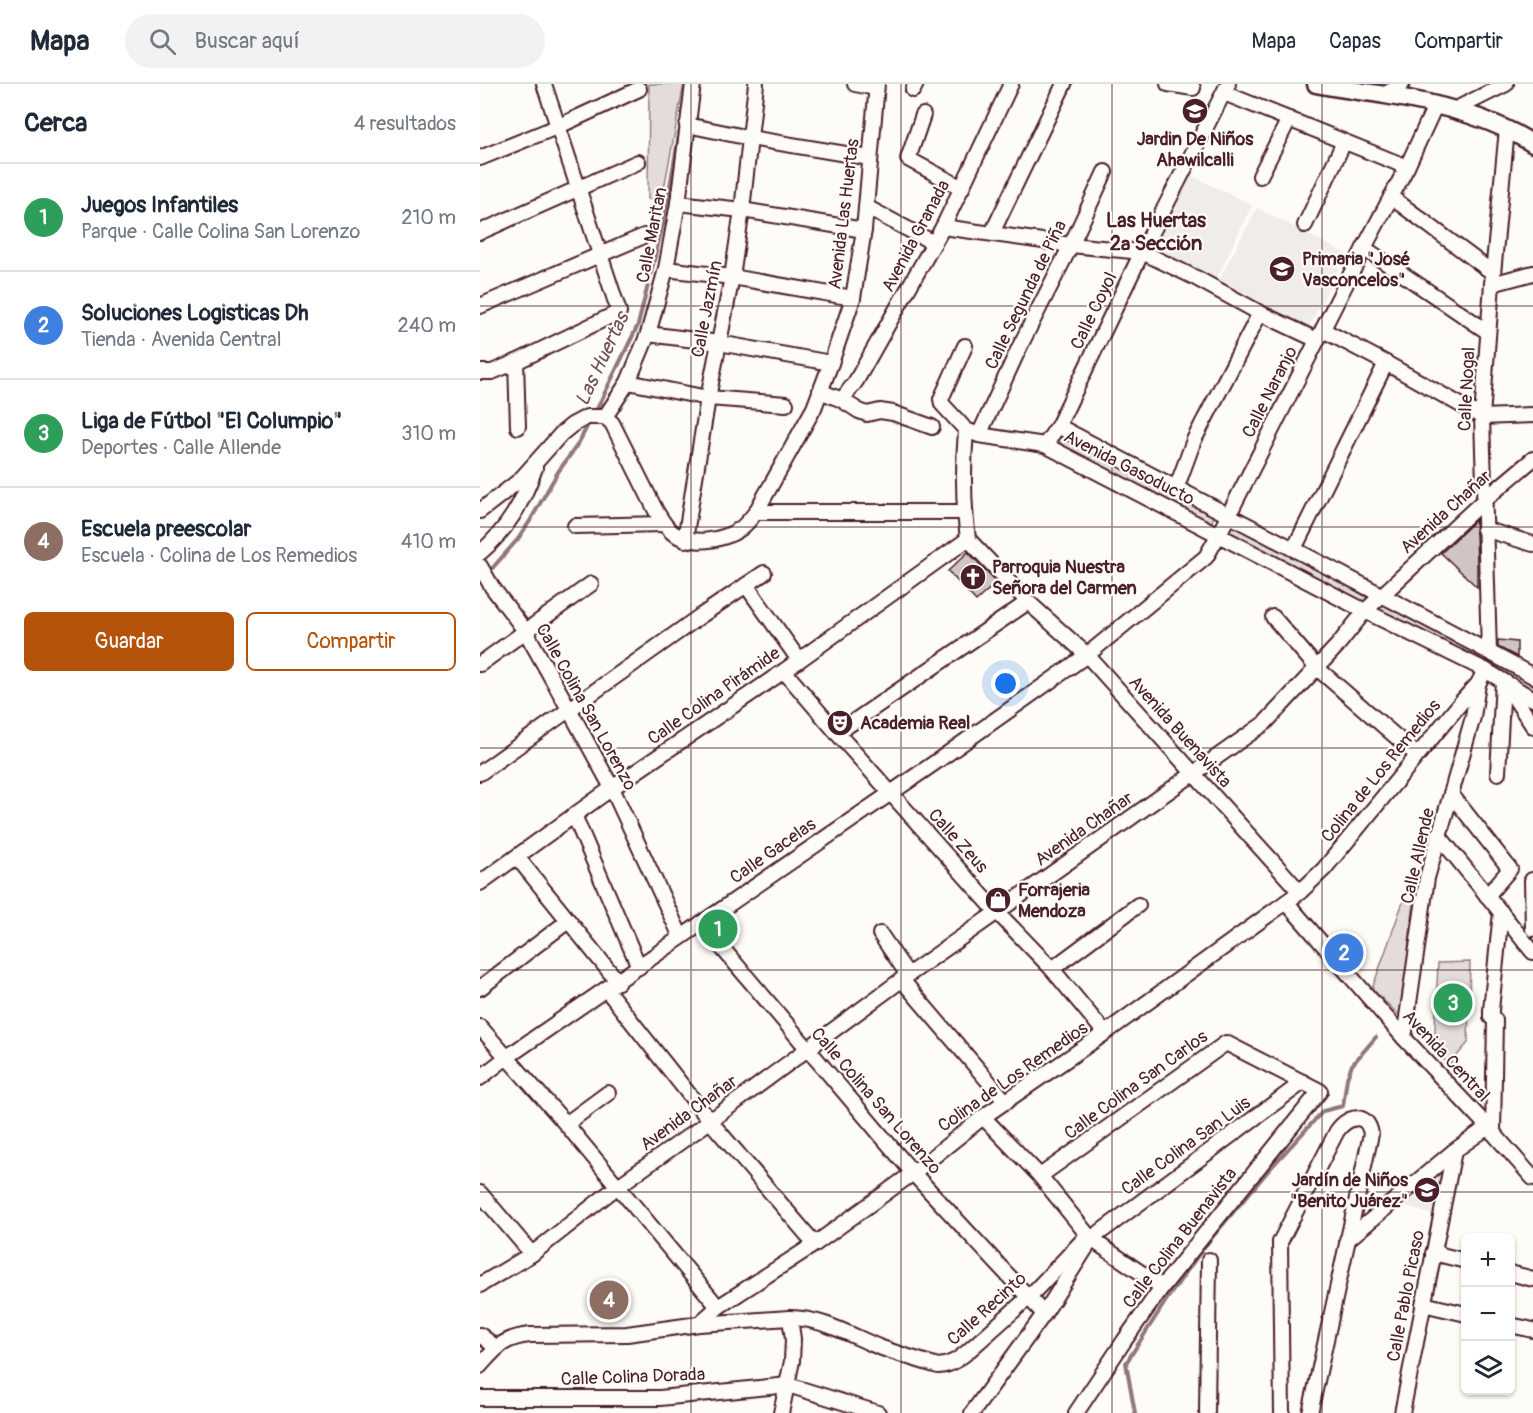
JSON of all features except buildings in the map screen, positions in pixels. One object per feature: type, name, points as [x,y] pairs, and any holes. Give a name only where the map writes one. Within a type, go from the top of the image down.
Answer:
[{"type":"main road","points":[[1316,84],[1384,94],[1454,110],[1489,121],[1533,144]]},
{"type":"street","points":[[480,372],[492,372],[516,362],[619,312],[544,84]]},
{"type":"street","name":"Calle Maritan","points":[[597,417],[628,382],[648,334],[666,269],[678,203],[693,84]]},
{"type":"street","name":"Calle Jazmín","points":[[685,540],[708,398],[732,277],[756,84]]},
{"type":"street","points":[[855,84],[877,86]]},
{"type":"street","name":"Avenida Granada","points":[[842,400],[943,227],[1011,84]]},
{"type":"street","points":[[993,234],[1064,84]]},
{"type":"street","points":[[1168,84],[1193,88]]},
{"type":"street","points":[[1384,94],[1402,84]]},
{"type":"street","points":[[1454,110],[1506,84]]},
{"type":"street","name":"Avenida Las Huertas","points":[[685,540],[716,539],[739,529],[748,522],[756,512],[814,408],[853,298],[864,230],[877,86]]},
{"type":"street","points":[[480,158],[559,126],[639,89]]},
{"type":"street","points":[[1226,89],[1288,119],[1407,167]]},
{"type":"street","name":"Calle Coyol","points":[[1058,426],[1142,252],[1226,89]]},
{"type":"street","name":"Calle Naranjo","points":[[1087,655],[1206,557],[1407,167],[1435,106]]},
{"type":"street","points":[[923,116],[908,159],[962,188]]},
{"type":"street","points":[[1260,176],[1288,119]]},
{"type":"street","points":[[687,125],[870,158]]},
{"type":"street","name":"Calle Nogal","points":[[1488,652],[1482,417],[1492,279],[1507,129]]},
{"type":"street","points":[[1305,225],[1344,142]]},
{"type":"street","points":[[480,232],[638,162]]},
{"type":"street","name":"Calle Segunda de Piña","points":[[980,435],[1020,346],[1105,172]]},
{"type":"street","points":[[1391,197],[1492,279],[1533,273]]},
{"type":"street","points":[[678,203],[742,210],[864,230]]},
{"type":"street","points":[[866,207],[934,243]]},
{"type":"street","points":[[943,227],[1071,245],[1142,252],[1260,313],[1386,363],[1482,417],[1533,415]]},
{"type":"street","points":[[480,306],[644,236]]},
{"type":"street","points":[[1364,248],[1488,333]]},
{"type":"street","points":[[666,269],[732,277],[853,298]]},
{"type":"street","points":[[1176,489],[1194,440],[1260,313]]},
{"type":"street","points":[[648,334],[719,343],[831,363]]},
{"type":"street","points":[[965,346],[940,399],[942,404],[966,430],[980,435],[1045,445]]},
{"type":"street","points":[[516,362],[518,427]]},
{"type":"street","points":[[1294,549],[1386,363]]},
{"type":"street","points":[[628,382],[708,398],[786,404]]},
{"type":"street","points":[[820,391],[867,414],[880,411],[893,413],[932,427]]},
{"type":"street","points":[[480,511],[520,480],[561,434],[572,425],[597,417],[612,423],[664,524],[671,532],[685,540]]},
{"type":"street","name":"Avenida Gasoducto","points":[[1533,676],[1058,426],[1045,445],[1365,611],[1485,670],[1533,699]]},
{"type":"street","points":[[966,430],[964,512],[968,539]]},
{"type":"street","name":"Avenida Chañar","points":[[483,1278],[532,1254],[618,1186],[905,977],[1265,723],[1337,646],[1365,611],[1483,501],[1533,459]]},
{"type":"street","points":[[480,553],[516,513],[528,490],[537,463]]},
{"type":"street","points":[[756,512],[964,512]]},
{"type":"street","points":[[575,526],[664,524]]},
{"type":"street","points":[[1484,529],[1533,544]]},
{"type":"street","name":"Avenida Buenavista","points":[[968,539],[1028,602],[1087,655],[1300,892]]},
{"type":"street","name":"Calle Colina Pirámide","points":[[480,883],[612,788],[784,671],[968,539]]},
{"type":"street","name":"Calle Colina San Lorenzo","points":[[480,566],[492,587],[526,632],[612,788],[681,937]]},
{"type":"street","points":[[480,773],[764,573]]},
{"type":"street","points":[[480,664],[591,584]]},
{"type":"street","points":[[746,585],[799,660]]},
{"type":"street","points":[[837,734],[1028,602]]},
{"type":"street","points":[[1273,617],[1317,668],[1417,755]]},
{"type":"street","name":"Calle Gacelas","points":[[480,1078],[1087,655]]},
{"type":"street","name":"Colina de Los Remedios","points":[[699,1324],[718,1307],[815,1244],[913,1173],[983,1117],[1287,903],[1324,869],[1478,684],[1485,670]]},
{"type":"street","name":"Calle Zeus","points":[[784,671],[837,734],[1052,969],[1105,1033]]},
{"type":"street","points":[[1503,681],[1533,726]]},
{"type":"street","points":[[1498,773],[1503,681]]},
{"type":"street","name":"Calle Allende","points":[[1404,1038],[1427,878],[1473,717],[1478,684]]},
{"type":"street","points":[[1451,794],[1510,869],[1487,896]]},
{"type":"street","points":[[574,815],[639,967]]},
{"type":"street","points":[[1439,836],[1533,952]]},
{"type":"street","points":[[517,857],[568,921],[710,1121],[815,1244]]},
{"type":"street","points":[[1532,880],[1533,929]]},
{"type":"street","name":"Avenida Central","points":[[1287,903],[1404,1038],[1533,1178]]},
{"type":"street","points":[[1052,969],[1138,905]]},
{"type":"street","points":[[1347,1240],[1454,1151],[1491,1130],[1495,1020],[1491,1017],[1491,1010],[1501,912]]},
{"type":"street","points":[[480,988],[568,921]]},
{"type":"street","name":"Calle Colina San Lorenzo","points":[[701,923],[913,1173],[1044,1314]]},
{"type":"street","points":[[880,934],[905,977],[1006,1102]]},
{"type":"street","points":[[480,1027],[566,1124],[718,1307]]},
{"type":"street","name":"Calle Colina San Carlos","points":[[1040,1176],[1226,1043],[1320,1091]]},
{"type":"street","name":"Calle Colina San Luis","points":[[1091,1239],[1303,1082]]},
{"type":"street","name":"Calle Colina Buenavista","points":[[1076,1413],[1162,1287],[1320,1091]]},
{"type":"street","points":[[566,1124],[608,1093]]},
{"type":"street","points":[[983,1117],[1040,1176],[1091,1239],[1162,1287]]},
{"type":"street","points":[[1282,1413],[1280,1242],[1337,1131],[1349,1119],[1359,1118],[1370,1127],[1371,1134],[1310,1413]]},
{"type":"street","name":"Calle Pablo Picaso","points":[[1402,1413],[1454,1151]]},
{"type":"street","points":[[480,1193],[532,1254]]},
{"type":"street","points":[[972,1413],[1044,1314],[1091,1239]]},
{"type":"street","name":"Calle Recinto","points":[[699,1324],[803,1318],[823,1323],[881,1348],[938,1366],[947,1365],[956,1361],[1029,1297],[1083,1240],[1091,1239]]},
{"type":"street","points":[[1433,1253],[1461,1261]]},
{"type":"street","points":[[1207,1413],[1209,1260]]},
{"type":"street","points":[[1515,1275],[1533,1280]]},
{"type":"street","points":[[1423,1304],[1461,1313]]},
{"type":"street","points":[[781,1413],[788,1385],[793,1339],[790,1318]]},
{"type":"street","points":[[480,1366],[505,1341],[517,1336],[627,1334],[699,1324]]},
{"type":"street","points":[[1515,1326],[1533,1330]]},
{"type":"street","points":[[480,1335],[497,1348]]},
{"type":"street","points":[[788,1385],[878,1413]]},
{"type":"street","name":"Calle Colina Dorada","points":[[480,1398],[660,1398],[788,1385]]},
{"type":"shaded area","points":[[649,84],[684,84],[662,199],[648,199]]},
{"type":"shaded area","points":[[1190,175],[1252,205],[1214,284],[1152,253]]},
{"type":"shaded area","name":"Primaria \"José Vasconcelos\"","points":[[1257,208],[1346,254],[1307,331],[1217,284]]},
{"type":"shaded area","points":[[1058,436],[1211,512],[1213,519],[1211,523],[1207,524],[1067,452]]},
{"type":"shaded area","points":[[1228,523],[1369,599],[1362,605],[1226,535]]},
{"type":"shaded area","points":[[1383,604],[1533,684],[1533,693],[1376,610]]},
{"type":"shaded area","points":[[1404,899],[1414,903],[1408,949],[1411,958],[1400,1016],[1372,989]]},
{"type":"shaded area","points":[[1470,962],[1468,1043],[1449,1065],[1434,1049],[1438,963]]},
{"type":"shaded area","name":"Jardín de Niños \"Benito Juárez\"","points":[[1438,1172],[1442,1177],[1433,1216],[1398,1202]]},
{"type":"waterway","name":"Las Huertas","points":[[595,413],[638,325],[664,220],[681,123]]},
{"type":"waterway","name":"Las Huertas","points":[[489,572],[518,539],[558,472],[578,444],[591,419]]},
{"type":"waterway","points":[[1135,1413],[1126,1363],[1204,1247],[1268,1171],[1323,1111],[1343,1106],[1347,1078],[1352,1065],[1376,1037]]},
{"type":"place","name":"Jardin De Niños Ahawilcalli","points":[[1195,111]]},
{"type":"place","name":"Primaria \"José Vasconcelos\"","points":[[1282,269]]},
{"type":"place","name":"Parroquia Nuestra Señora del Carmen","points":[[973,577]]},
{"type":"place","name":"Academia Real","points":[[840,723]]},
{"type":"place","name":"Forrajeria Mendoza","points":[[998,900]]},
{"type":"place","name":"Juegos Infantiles","points":[[718,929]]},
{"type":"place","name":"Soluciones Logisticas Dh","points":[[1344,953]]},
{"type":"place","name":"Liga de Fútbol \"El Columpio\"","points":[[1453,1003]]},
{"type":"place","name":"Jardín de Niños \"Benito Juárez\"","points":[[1427,1190]]},
{"type":"place","name":"Escuela preescolar","points":[[609,1300]]},
{"type":"district","name":"Las Huertas 2ª Sección","points":[[1156,232]]}]
